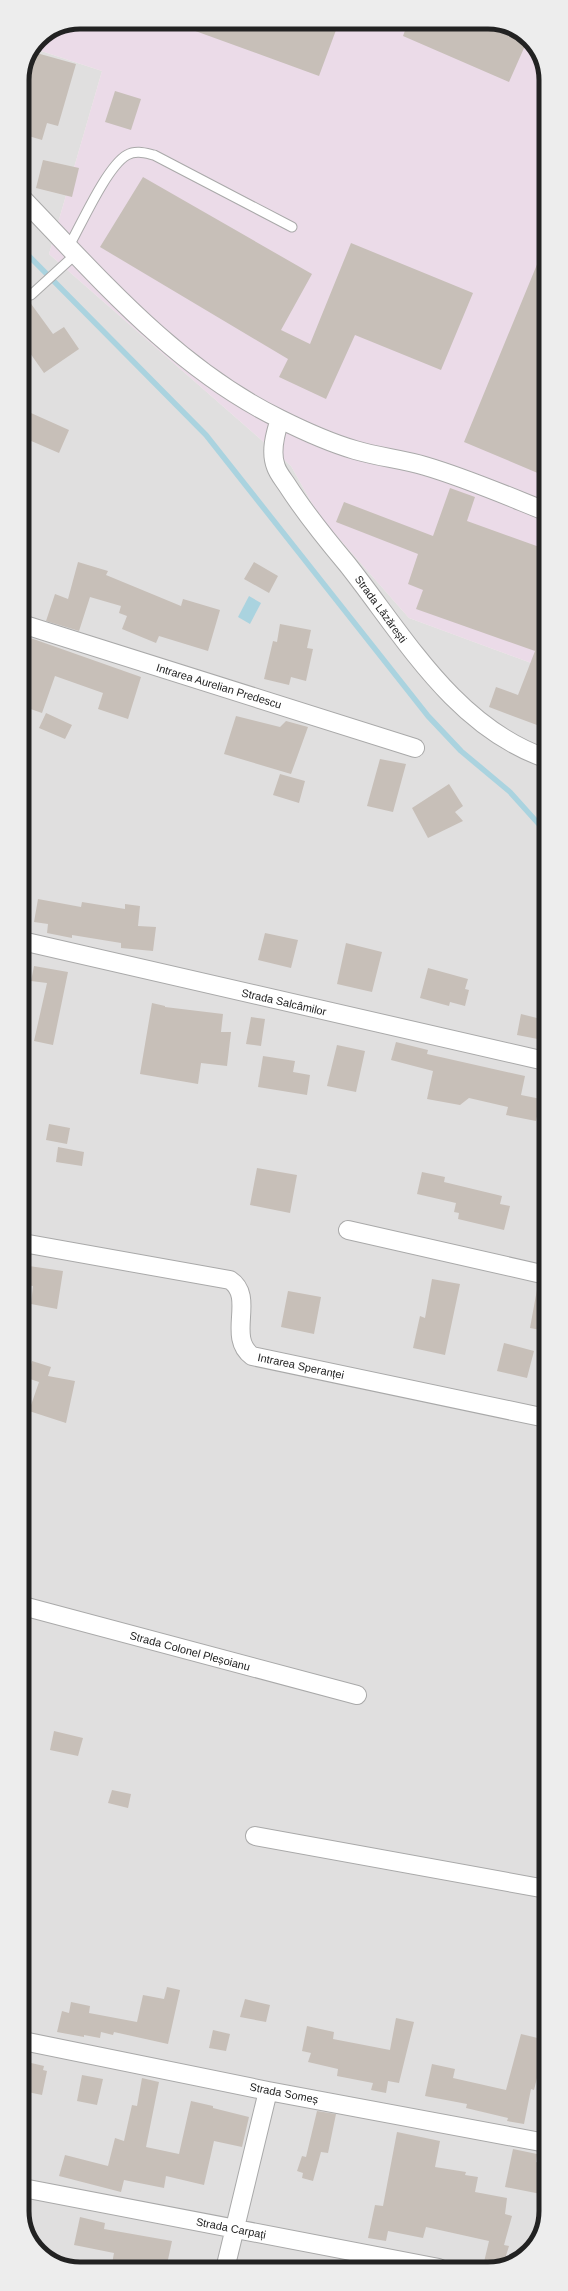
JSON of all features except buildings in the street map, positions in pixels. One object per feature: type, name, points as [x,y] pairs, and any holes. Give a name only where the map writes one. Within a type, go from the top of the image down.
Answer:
[{"type":"street","points":[[29,205],[140,318],[189,360],[232,391],[280,419],[354,450],[422,465],[470,480],[539,508]]},
{"type":"street","name":"Strada Lăzărești","points":[[280,419],[275,436],[276,467],[292,493],[373,596],[409,647],[425,666],[479,721],[527,752],[539,756]]},
{"type":"street","name":"Intrarea Aurelian Predescu","points":[[29,626],[415,748]]},
{"type":"street","name":"Strada Salcâmilor","points":[[29,943],[539,1060]]},
{"type":"street","points":[[348,1230],[539,1273]]},
{"type":"street","name":"Intrarea Speranței","points":[[29,1244],[230,1280],[237,1284],[241,1293],[241,1340],[245,1350],[252,1356],[539,1417]]},
{"type":"street","name":"Strada Colonel Pleșoianu","points":[[29,1608],[357,1695]]},
{"type":"street","points":[[255,1836],[539,1888]]},
{"type":"street","name":"Strada Someș","points":[[29,2042],[268,2091],[539,2142]]},
{"type":"street","points":[[226,2262],[268,2091]]},
{"type":"street","name":"Strada Carpați","points":[[29,2189],[408,2262]]},
{"type":"lane","points":[[29,293],[60,270],[72,250],[112,169],[127,154],[140,151],[154,155],[292,227]]},
{"type":"shaded area","points":[[80,29],[491,29],[508,33],[522,42],[532,54],[538,70],[539,80],[539,666],[409,618],[319,516],[291,466],[49,254],[102,71],[39,50],[44,44],[60,33]]},
{"type":"shaded area","points":[[39,50],[102,71],[49,254],[291,466],[319,516],[409,618],[539,666],[538,2221],[535,2231],[530,2239],[519,2251],[504,2259],[488,2262],[77,2262],[67,2260],[60,2258],[46,2249],[40,2242],[33,2231],[29,2211],[29,80],[33,60]]},
{"type":"water","points":[[249,596],[261,603],[250,624],[238,617]]},
{"type":"waterway","points":[[29,256],[206,435],[428,716],[461,751],[510,792],[539,824]]}]
